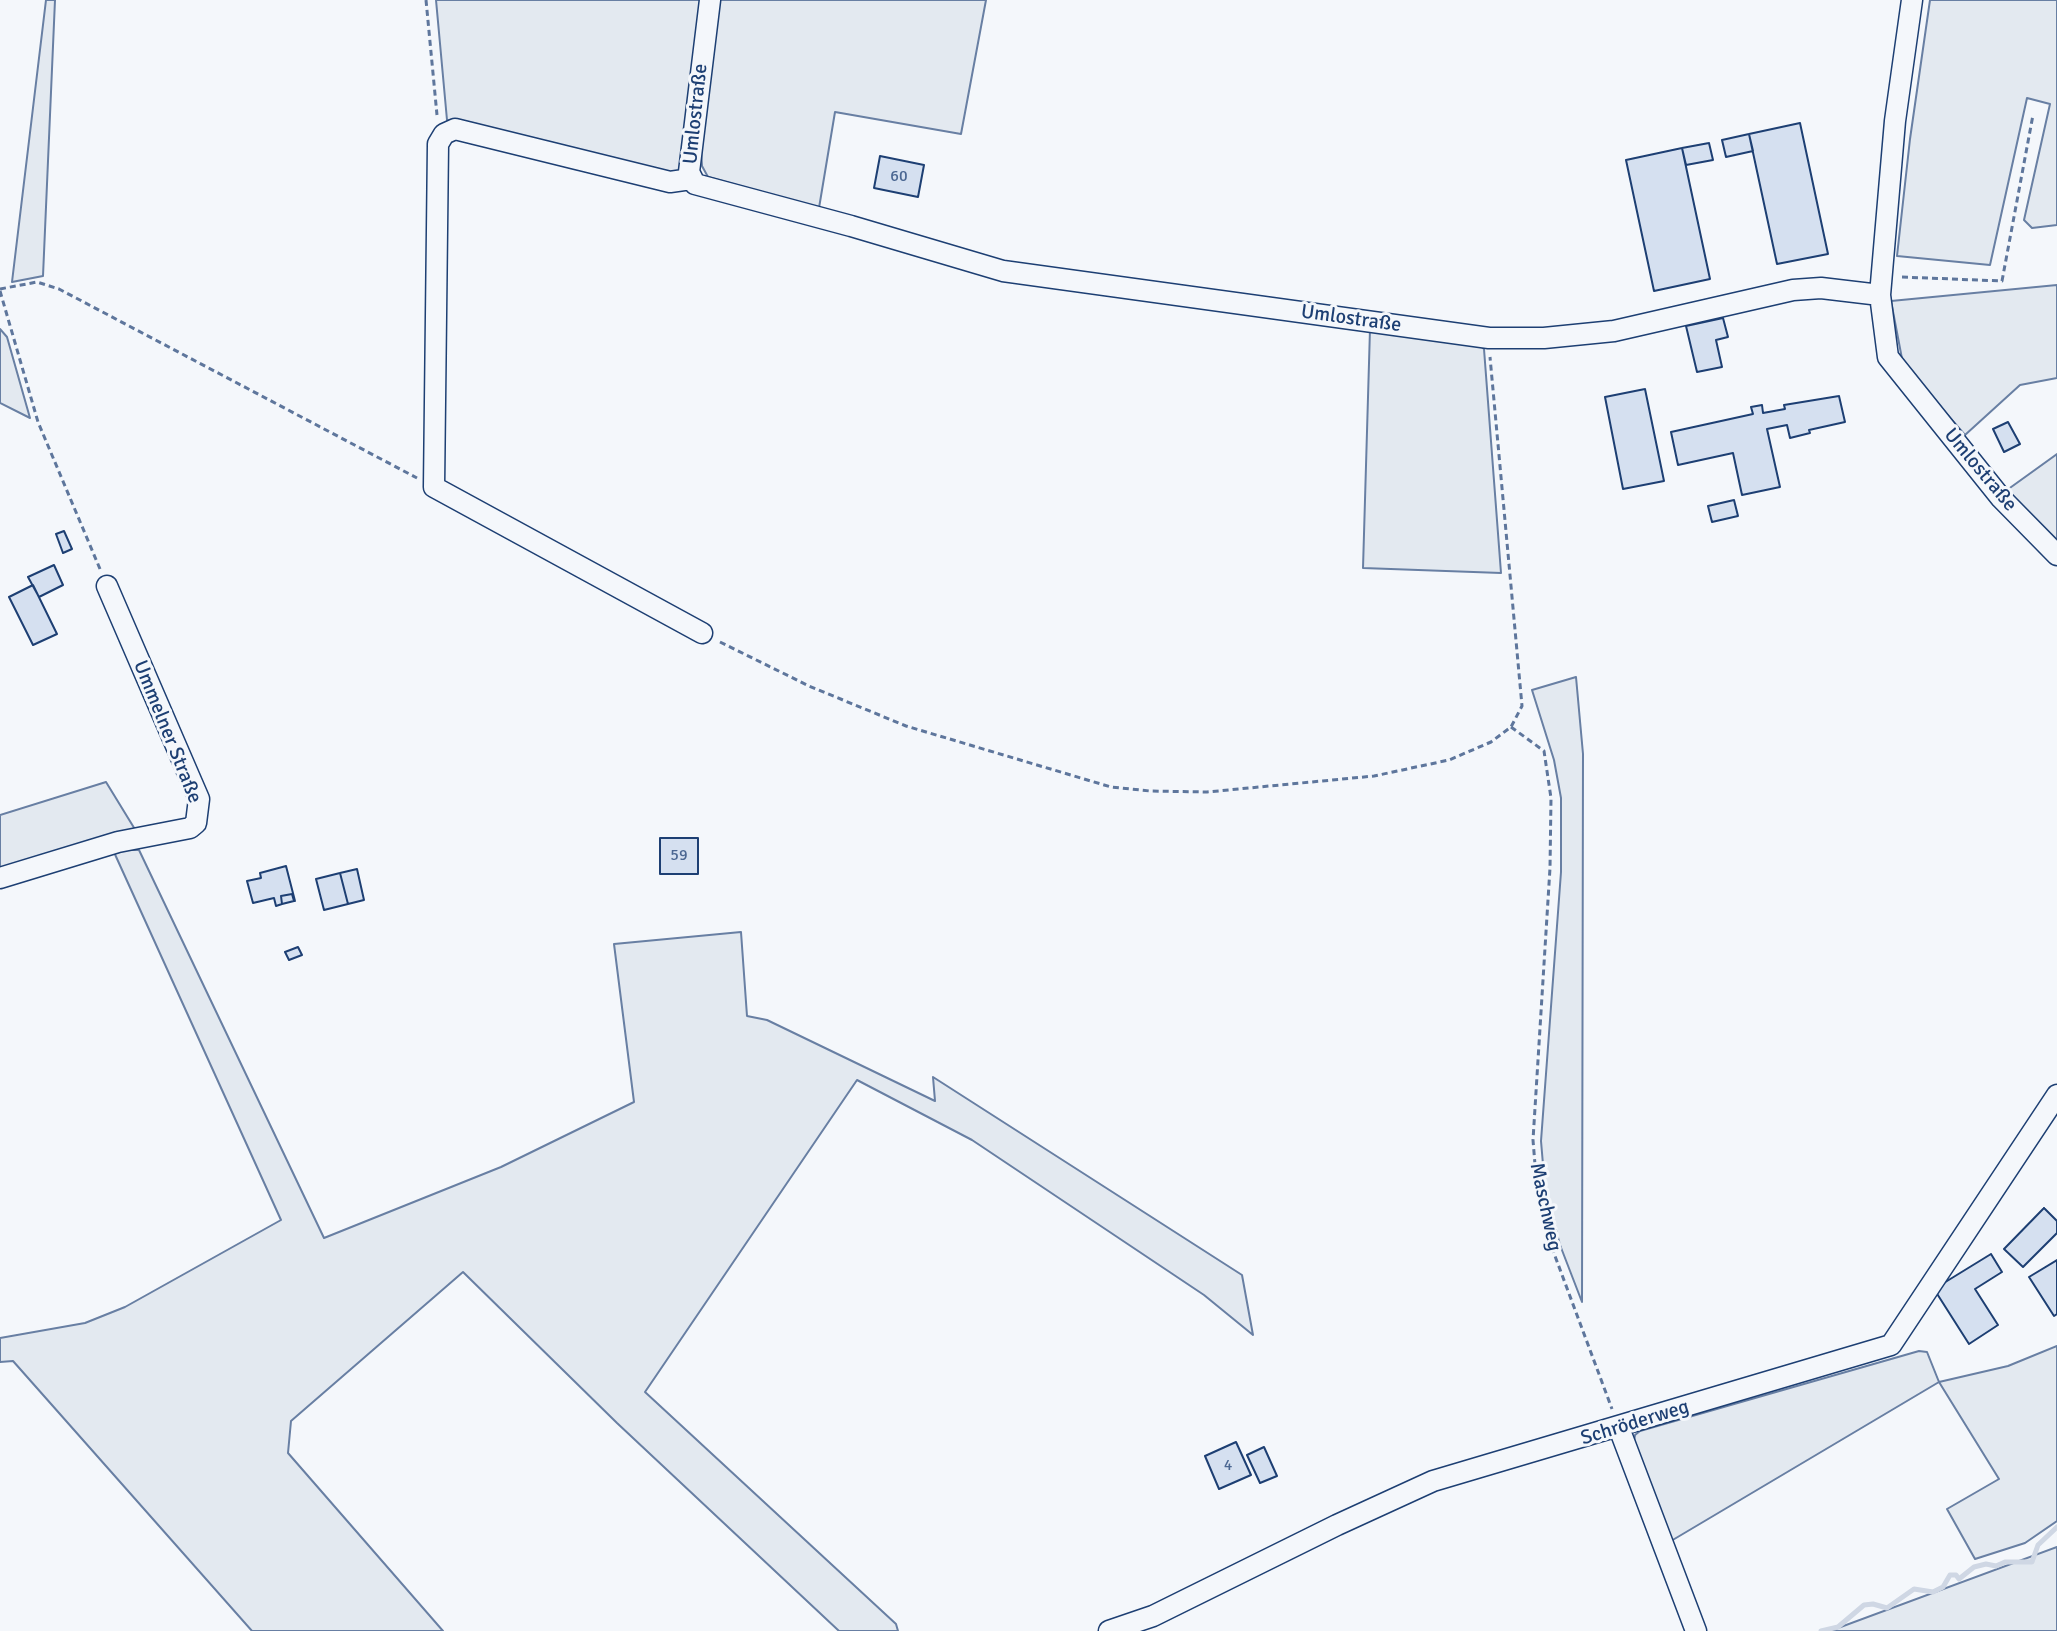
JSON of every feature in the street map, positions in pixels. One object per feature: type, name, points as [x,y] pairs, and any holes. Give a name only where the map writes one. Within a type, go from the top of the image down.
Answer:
[{"type":"street","name":"Umlostraße","points":[[710,0],[690,165],[691,179],[695,184],[1003,271],[1489,338],[1544,338],[1614,331],[1793,290],[1881,286],[1888,357],[2001,498],[2057,555]]},
{"type":"street","points":[[1881,286],[1895,121],[1912,0]]},
{"type":"street","points":[[691,179],[670,182],[455,129],[444,134],[438,144],[434,487],[702,633]]},
{"type":"street","name":"Ummelner Straße","points":[[0,878],[118,842],[190,828],[196,823],[199,799],[107,586]]},
{"type":"street","name":"Schröderweg","points":[[1109,1631],[1153,1616],[1433,1481],[1891,1345],[2057,1095]]},
{"type":"street","points":[[1619,1428],[1696,1631]]},
{"type":"path","points":[[426,0],[437,116],[444,134]]},
{"type":"path","points":[[1881,286],[2002,281],[2033,115]]},
{"type":"path","points":[[107,586],[38,422],[0,290],[37,282],[59,289],[434,487]]},
{"type":"path","points":[[702,633],[809,686],[892,721],[1111,787],[1207,792],[1374,776],[1449,760],[1491,742],[1511,727],[1522,706],[1489,338]]},
{"type":"path","name":"Maschweg","points":[[1511,727],[1544,751],[1551,798],[1550,868],[1533,1140],[1537,1189],[1552,1248],[1619,1428]]},
{"type":"shaded area","points":[[46,0],[55,0],[43,276],[12,282]]},
{"type":"shaded area","points":[[436,0],[702,0],[682,170],[677,174],[447,120]]},
{"type":"shaded area","points":[[718,0],[986,0],[961,134],[835,112],[819,208],[708,177],[702,166],[701,149]]},
{"type":"shaded area","points":[[1930,0],[2057,0],[2057,225],[2032,228],[2024,220],[2050,104],[2027,98],[1990,265],[1897,256]]},
{"type":"shaded area","points":[[2057,285],[2057,378],[2020,385],[1965,435],[1903,364],[1891,301]]},
{"type":"shaded area","points":[[0,329],[7,337],[30,418],[0,403]]},
{"type":"shaded area","points":[[1370,329],[1476,342],[1484,349],[1501,573],[1363,568]]},
{"type":"shaded area","points":[[2057,454],[2057,539],[2054,541],[2007,490]]},
{"type":"shaded area","points":[[1576,677],[1583,754],[1582,1302],[1560,1245],[1545,1188],[1541,1141],[1561,872],[1561,798],[1554,760],[1532,690]]},
{"type":"shaded area","points":[[106,782],[136,831],[0,875],[0,815]]},
{"type":"shaded area","points":[[113,850],[139,850],[324,1238],[501,1167],[634,1102],[614,944],[741,932],[747,1016],[767,1020],[935,1101],[933,1077],[1242,1275],[1253,1335],[1204,1295],[972,1140],[857,1080],[645,1392],[896,1624],[898,1631],[839,1631],[617,1423],[463,1272],[291,1421],[288,1453],[443,1631],[252,1631],[13,1361],[0,1362],[0,1338],[85,1323],[125,1307],[281,1220]]},
{"type":"shaded area","points":[[2057,1346],[2057,1521],[2025,1543],[1975,1559],[1947,1509],[1999,1479],[1939,1382],[2008,1366]]},
{"type":"shaded area","points":[[1919,1351],[1927,1352],[1939,1382],[1671,1541],[1634,1441],[1640,1431]]},
{"type":"shaded area","points":[[2057,1547],[2057,1631],[1830,1631]]},
{"type":"building","points":[[1800,123],[1828,254],[1777,264],[1749,134]]},
{"type":"building","points":[[1749,134],[1753,151],[1726,157],[1722,140]]},
{"type":"building","points":[[1709,143],[1713,160],[1686,165],[1682,148]]},
{"type":"building","points":[[1682,148],[1710,279],[1654,291],[1626,160]]},
{"type":"building","points":[[880,156],[924,165],[918,197],[874,188]]},
{"type":"building","points":[[1723,318],[1728,337],[1716,340],[1722,367],[1697,372],[1686,326]]},
{"type":"building","points":[[1645,389],[1664,481],[1623,489],[1605,397]]},
{"type":"building","points":[[1839,396],[1845,422],[1790,438],[1787,425],[1767,429],[1780,487],[1742,495],[1733,453],[1678,465],[1671,432],[1753,414],[1751,407],[1762,405],[1763,413],[1785,409],[1784,405]]},
{"type":"building","points":[[2008,422],[2020,444],[2004,452],[1993,429]]},
{"type":"building","points":[[1734,500],[1738,516],[1712,522],[1708,506]]},
{"type":"building","points":[[64,531],[72,549],[63,553],[56,534]]},
{"type":"building","points":[[54,565],[63,585],[39,597],[28,577]]},
{"type":"building","points":[[33,585],[57,634],[33,645],[9,597]]},
{"type":"building","points":[[660,838],[698,838],[698,874],[660,874]]},
{"type":"building","points":[[286,866],[295,901],[292,894],[281,896],[282,904],[276,906],[274,898],[253,903],[247,881],[261,878],[260,873]]},
{"type":"building","points":[[357,869],[364,900],[348,904],[340,873]]},
{"type":"building","points":[[340,873],[348,904],[324,910],[316,879]]},
{"type":"building","points":[[292,894],[294,901],[282,904],[281,896]]},
{"type":"building","points":[[298,947],[302,955],[289,960],[285,952]]},
{"type":"building","points":[[2044,1208],[2057,1221],[2057,1233],[2023,1267],[2004,1249]]},
{"type":"building","points":[[1991,1254],[2002,1272],[1975,1289],[1998,1325],[1969,1344],[1934,1289]]},
{"type":"building","points":[[2057,1260],[2057,1314],[2054,1316],[2029,1277]]},
{"type":"building","points":[[1236,1442],[1251,1475],[1219,1489],[1205,1456]]},
{"type":"building","points":[[1264,1447],[1277,1476],[1260,1483],[1247,1455]]},
{"type":"waterway","points":[[1821,1631],[1838,1627],[1864,1605],[1887,1608],[1914,1589],[1933,1592],[1943,1587],[1950,1575],[1956,1575],[1959,1579],[1974,1567],[2032,1562],[2038,1545],[2057,1527]]}]
